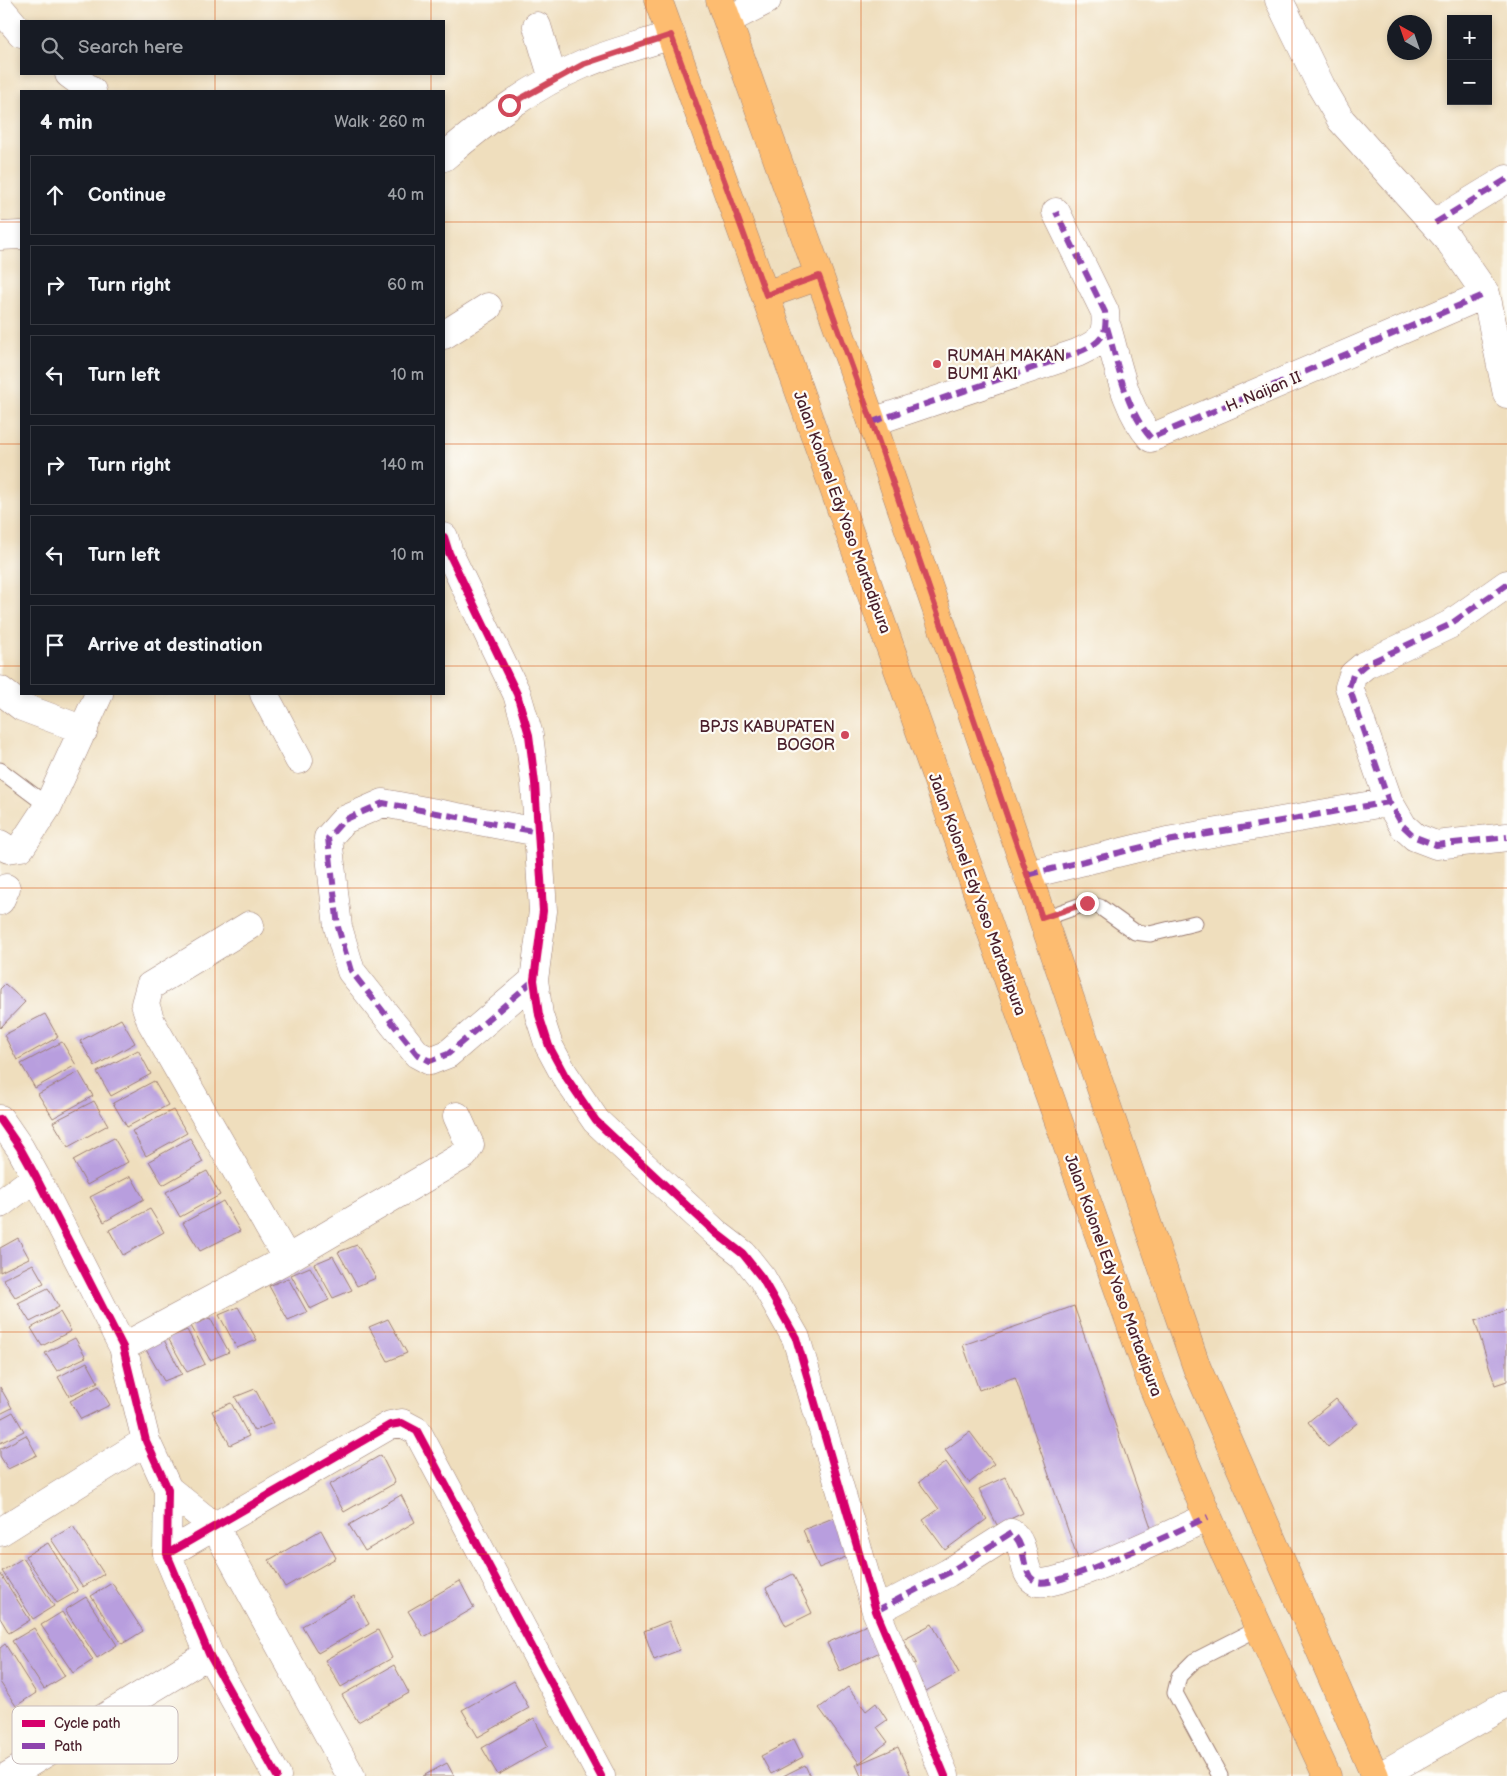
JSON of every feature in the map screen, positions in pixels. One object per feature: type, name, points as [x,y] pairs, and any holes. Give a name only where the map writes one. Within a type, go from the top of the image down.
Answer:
[{"type":"main road","name":"Jalan Kolonel Edy Yoso Martadipura","points":[[658,0],[766,295],[1153,1387],[1208,1518],[1327,1776]]},
{"type":"main road","points":[[724,10],[872,422],[1197,1368],[1375,1776]]},
{"type":"main road","points":[[766,295],[819,276]]},
{"type":"street","points":[[724,10],[768,0]]},
{"type":"street","points":[[1279,0],[1321,86],[1341,120],[1434,223],[1486,294],[1507,394]]},
{"type":"street","points":[[0,8],[20,32]]},
{"type":"street","points":[[537,26],[553,80]]},
{"type":"street","points":[[445,156],[509,105],[553,80],[584,64],[671,35]]},
{"type":"street","points":[[70,75],[91,90]]},
{"type":"street","points":[[1434,223],[1507,179]]},
{"type":"street","points":[[872,422],[1077,353],[1101,339],[1107,327],[1105,312],[1056,212]]},
{"type":"street","points":[[0,236],[20,235]]},
{"type":"street","name":"H. Naijan II","points":[[1107,327],[1133,412],[1142,428],[1151,438],[1486,294]]},
{"type":"street","points":[[445,334],[488,307]]},
{"type":"street","points":[[445,540],[449,553],[517,694],[529,735],[535,783],[543,911],[534,980],[538,1015],[549,1046],[564,1074],[596,1121],[716,1233],[743,1254],[762,1278],[796,1338],[876,1611],[945,1776]]},
{"type":"street","points":[[1507,584],[1449,625],[1365,665],[1353,675],[1349,687],[1389,802],[1403,826],[1415,837],[1436,845],[1507,836]]},
{"type":"street","points":[[0,690],[22,707],[84,730]]},
{"type":"street","points":[[0,844],[8,849],[21,847],[48,806],[99,695]]},
{"type":"street","points":[[265,695],[299,760]]},
{"type":"street","points":[[1027,875],[1167,841],[1389,802]]},
{"type":"street","points":[[534,980],[448,1054],[430,1061],[417,1054],[351,970],[338,927],[328,838],[344,820],[383,804],[538,832]]},
{"type":"street","points":[[250,925],[150,986],[145,1004],[151,1022],[287,1259]]},
{"type":"street","points":[[123,1347],[287,1259],[464,1155],[470,1145],[457,1116]]},
{"type":"street","points":[[0,1119],[20,1148],[36,1177],[123,1347],[146,1441],[168,1489],[167,1554],[209,1654],[277,1776]]},
{"type":"street","points":[[0,1204],[36,1177]]},
{"type":"street","points":[[167,1554],[390,1425],[402,1423],[417,1431],[601,1776]]},
{"type":"street","points":[[0,1532],[146,1441]]},
{"type":"street","points":[[168,1489],[215,1527],[351,1776]]},
{"type":"street","points":[[876,1611],[948,1573],[1011,1533],[1021,1542],[1027,1570],[1036,1582],[1043,1583],[1076,1575],[1208,1518]]},
{"type":"street","points":[[123,1706],[209,1654]]},
{"type":"street","points":[[1380,1776],[1507,1704]]},
{"type":"street","points":[[8,1776],[28,1764]]},
{"type":"lane","points":[[0,770],[48,806]]},
{"type":"lane","points":[[1042,918],[1087,903],[1100,907],[1135,932],[1150,934],[1195,923]]},
{"type":"lane","points":[[1220,1776],[1175,1693],[1179,1676],[1194,1661],[1259,1628]]},
{"type":"building","points":[[5,984],[25,1002],[0,1028],[0,989]]},
{"type":"building","points":[[45,1014],[58,1037],[17,1060],[4,1035]]},
{"type":"building","points":[[121,1019],[135,1043],[95,1066],[80,1041]]},
{"type":"building","points":[[62,1042],[76,1065],[35,1088],[21,1064]]},
{"type":"building","points":[[138,1050],[151,1074],[111,1096],[97,1072]]},
{"type":"building","points":[[79,1072],[93,1096],[53,1118],[38,1094]]},
{"type":"building","points":[[154,1081],[168,1105],[127,1127],[113,1103]]},
{"type":"building","points":[[94,1101],[108,1125],[68,1147],[53,1122]]},
{"type":"building","points":[[173,1110],[187,1133],[146,1156],[132,1131]]},
{"type":"building","points":[[114,1138],[128,1162],[87,1185],[73,1160]]},
{"type":"building","points":[[190,1138],[203,1162],[163,1185],[149,1161]]},
{"type":"building","points":[[207,1171],[220,1195],[180,1217],[166,1192]]},
{"type":"building","points":[[131,1176],[144,1199],[104,1222],[90,1197]]},
{"type":"building","points":[[223,1201],[240,1231],[200,1251],[183,1223]]},
{"type":"building","points":[[150,1209],[164,1232],[123,1255],[109,1230]]},
{"type":"building","points":[[18,1238],[29,1258],[0,1272],[0,1248]]},
{"type":"building","points":[[357,1245],[376,1278],[357,1286],[338,1252]]},
{"type":"building","points":[[333,1256],[352,1290],[333,1298],[314,1264]]},
{"type":"building","points":[[33,1264],[44,1283],[15,1297],[3,1279]]},
{"type":"building","points":[[310,1267],[329,1300],[310,1309],[291,1275]]},
{"type":"building","points":[[288,1278],[307,1312],[288,1320],[269,1286]]},
{"type":"building","points":[[48,1288],[59,1307],[30,1322],[18,1303]]},
{"type":"building","points":[[1074,1306],[1153,1533],[1078,1559],[1015,1377],[979,1390],[963,1345]]},
{"type":"building","points":[[238,1307],[257,1340],[237,1348],[219,1315]]},
{"type":"building","points":[[1507,1310],[1507,1381],[1495,1385],[1475,1321]]},
{"type":"building","points":[[60,1312],[71,1331],[42,1346],[31,1328]]},
{"type":"building","points":[[210,1318],[229,1352],[210,1360],[191,1326]]},
{"type":"building","points":[[388,1319],[407,1353],[388,1361],[369,1327]]},
{"type":"building","points":[[187,1330],[205,1364],[187,1372],[168,1338]]},
{"type":"building","points":[[75,1338],[86,1357],[57,1371],[45,1353]]},
{"type":"building","points":[[164,1340],[182,1374],[164,1381],[145,1348]]},
{"type":"building","points":[[87,1362],[98,1382],[69,1396],[58,1377]]},
{"type":"building","points":[[99,1386],[110,1405],[81,1419],[70,1401]]},
{"type":"building","points":[[0,1387],[12,1408],[0,1414]]},
{"type":"building","points":[[255,1389],[273,1423],[254,1431],[235,1397]]},
{"type":"building","points":[[1336,1399],[1357,1423],[1328,1447],[1308,1422]]},
{"type":"building","points":[[231,1403],[249,1436],[230,1445],[212,1411]]},
{"type":"building","points":[[13,1412],[24,1431],[0,1443],[0,1419]]},
{"type":"building","points":[[970,1432],[994,1464],[969,1483],[945,1450]]},
{"type":"building","points":[[26,1435],[37,1455],[8,1469],[0,1456],[0,1449]]},
{"type":"building","points":[[381,1455],[395,1483],[344,1512],[329,1485]]},
{"type":"building","points":[[946,1462],[987,1519],[945,1550],[923,1520],[939,1509],[919,1482]]},
{"type":"building","points":[[1005,1477],[1023,1513],[997,1525],[979,1489]]},
{"type":"building","points":[[401,1495],[415,1522],[365,1551],[349,1525]]},
{"type":"building","points":[[838,1516],[853,1554],[819,1568],[803,1530]]},
{"type":"building","points":[[73,1526],[104,1574],[83,1587],[51,1539]]},
{"type":"building","points":[[321,1530],[336,1558],[285,1587],[269,1560]]},
{"type":"building","points":[[48,1543],[78,1591],[57,1603],[25,1556]]},
{"type":"building","points":[[23,1558],[54,1606],[33,1619],[2,1571]]},
{"type":"building","points":[[0,1573],[30,1620],[9,1633],[0,1618]]},
{"type":"building","points":[[793,1574],[812,1613],[786,1626],[766,1588]]},
{"type":"building","points":[[460,1581],[474,1608],[424,1637],[408,1611]]},
{"type":"building","points":[[112,1583],[143,1631],[122,1644],[91,1596]]},
{"type":"building","points":[[354,1596],[369,1624],[318,1653],[302,1626]]},
{"type":"building","points":[[86,1597],[117,1645],[97,1658],[65,1610]]},
{"type":"building","points":[[62,1612],[93,1660],[73,1673],[41,1625]]},
{"type":"building","points":[[669,1621],[680,1650],[654,1660],[644,1631]]},
{"type":"building","points":[[871,1623],[884,1650],[840,1671],[827,1643]]},
{"type":"building","points":[[932,1624],[959,1673],[926,1691],[912,1665],[916,1663],[903,1639]]},
{"type":"building","points":[[34,1628],[65,1676],[44,1689],[12,1641]]},
{"type":"building","points":[[378,1630],[392,1658],[341,1687],[325,1660]]},
{"type":"building","points":[[5,1644],[36,1693],[16,1706],[0,1682],[0,1648]]},
{"type":"building","points":[[394,1665],[409,1693],[358,1722],[342,1695]]},
{"type":"building","points":[[514,1681],[529,1708],[478,1737],[462,1710]]},
{"type":"building","points":[[848,1687],[866,1711],[876,1703],[887,1720],[877,1727],[888,1742],[859,1763],[819,1708]]},
{"type":"building","points":[[534,1718],[548,1746],[498,1775],[482,1748]]},
{"type":"building","points":[[794,1739],[803,1757],[771,1774],[761,1756]]},
{"type":"building","points":[[898,1747],[911,1776],[861,1776],[856,1765]]},
{"type":"building","points":[[447,1763],[454,1776],[423,1776]]},
{"type":"building","points":[[805,1765],[810,1776],[783,1776]]},
{"type":"marked path","points":[[1435,223],[1507,179]]},
{"type":"marked path","points":[[872,422],[1077,353],[1091,346],[1100,338],[1105,328],[1105,312],[1056,212]]},
{"type":"marked path","points":[[1107,327],[1123,386],[1135,414],[1151,438],[1486,294]]},
{"type":"marked path","points":[[1507,584],[1449,625],[1365,665],[1353,675],[1349,687],[1389,802],[1403,826],[1415,837],[1436,845],[1507,837]]},
{"type":"marked path","points":[[1027,875],[1167,841],[1389,802]]},
{"type":"marked path","points":[[534,980],[448,1054],[430,1061],[417,1054],[351,971],[338,927],[328,838],[344,820],[383,803],[538,832]]},
{"type":"marked path","points":[[876,1611],[948,1573],[1011,1533],[1017,1538],[1031,1578],[1037,1582],[1049,1582],[1093,1568],[1208,1517]]},
{"type":"cycle path","points":[[445,540],[449,553],[517,694],[529,735],[535,783],[543,911],[534,980],[539,1015],[549,1046],[564,1074],[596,1121],[716,1233],[743,1254],[762,1278],[796,1338],[876,1611],[945,1776]]},
{"type":"cycle path","points":[[0,1119],[20,1148],[36,1177],[123,1347],[146,1441],[168,1489],[167,1554],[209,1654],[277,1776]]},
{"type":"cycle path","points":[[167,1554],[390,1425],[402,1423],[417,1431],[601,1776]]},
{"type":"place","name":"RUMAH MAKAN BUMI AKI","points":[[937,364]]},
{"type":"place","name":"BPJS KABUPATEN BOGOR","points":[[845,735]]},
{"type":"route","points":[[509,105],[584,64],[671,35],[766,295],[819,276],[872,422],[1042,918],[1087,903]]}]
